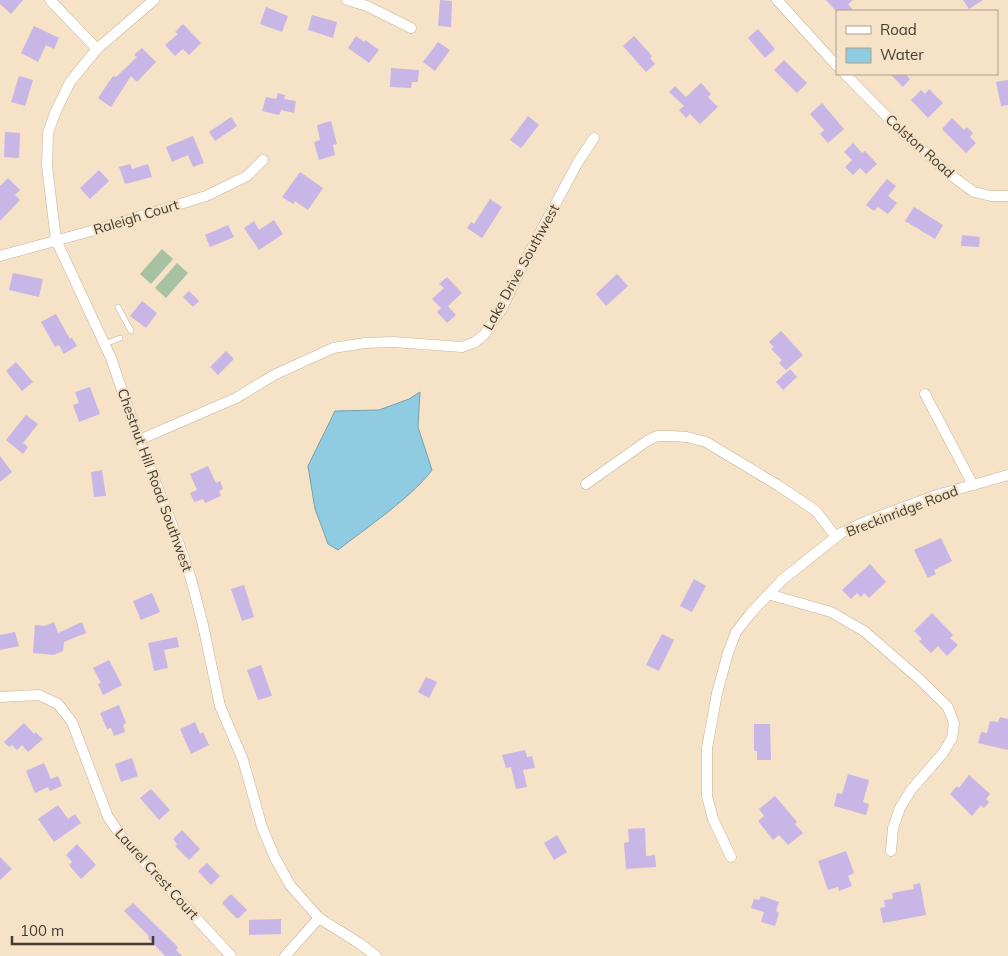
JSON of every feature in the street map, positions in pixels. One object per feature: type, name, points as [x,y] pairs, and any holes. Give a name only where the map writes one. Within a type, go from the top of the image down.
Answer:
[{"type":"street","points":[[50,0],[97,49]]},
{"type":"street","name":"Chestnut Hill Road Southwest","points":[[154,0],[97,49],[70,82],[55,113],[48,133],[48,174],[56,240],[111,358],[139,440],[173,527],[203,625],[220,706],[243,760],[262,827],[275,858],[290,885],[319,918],[376,956]]},
{"type":"street","points":[[347,0],[367,6],[411,28]]},
{"type":"street","points":[[777,0],[836,65]]},
{"type":"street","name":"Colston Road","points":[[846,75],[899,128],[952,176],[974,192],[991,196],[1008,196]]},
{"type":"street","name":"Lake Drive Southwest","points":[[139,440],[236,398],[274,375],[333,348],[366,343],[393,342],[462,347],[475,342],[484,335],[501,310],[578,162],[594,138]]},
{"type":"street","name":"Raleigh Court","points":[[0,256],[56,240],[107,230],[206,196],[247,176],[263,160]]},
{"type":"street","points":[[925,394],[973,485]]},
{"type":"street","points":[[586,484],[657,436],[687,437],[706,442],[780,486],[816,512],[836,537]]},
{"type":"street","name":"Breckinridge Road","points":[[731,857],[713,819],[707,796],[707,748],[717,693],[736,632],[768,594],[790,573],[836,537],[869,520],[938,495],[1008,476]]},
{"type":"street","points":[[768,594],[830,612],[864,631],[947,706],[954,724],[952,738],[943,753],[911,790],[900,808],[893,828],[891,851]]},
{"type":"street","name":"Laurel Crest Court","points":[[0,697],[39,695],[58,704],[72,722],[108,817],[124,840],[231,956]]},
{"type":"street","points":[[285,956],[319,918]]},
{"type":"lane","points":[[118,308],[131,331]]},
{"type":"lane","points":[[105,344],[120,338]]},
{"type":"green space","points":[[162,249],[173,259],[151,284],[140,274]]},
{"type":"green space","points":[[177,263],[188,273],[166,298],[155,288]]},
{"type":"water","points":[[420,392],[418,427],[432,470],[400,502],[338,550],[328,544],[315,509],[308,466],[335,411],[379,410],[409,399]]},
{"type":"building","points":[[0,0],[23,0],[11,14],[0,4]]},
{"type":"building","points":[[440,0],[452,1],[451,27],[438,26]]},
{"type":"building","points":[[826,0],[853,0],[848,4],[853,10],[836,11]]},
{"type":"building","points":[[963,0],[983,0],[969,9]]},
{"type":"building","points":[[266,7],[288,16],[282,32],[260,24]]},
{"type":"building","points":[[312,15],[337,22],[333,38],[308,30]]},
{"type":"building","points":[[183,24],[201,43],[189,55],[183,49],[175,56],[165,45],[178,34],[175,32]]},
{"type":"building","points":[[34,26],[59,38],[54,49],[46,45],[38,62],[21,53]]},
{"type":"building","points":[[758,29],[775,49],[765,58],[748,38]]},
{"type":"building","points":[[356,36],[379,50],[369,63],[348,48]]},
{"type":"building","points":[[634,36],[652,56],[650,58],[655,64],[646,72],[623,46]]},
{"type":"building","points":[[438,42],[450,50],[435,71],[423,62]]},
{"type":"building","points":[[142,48],[156,62],[137,82],[131,76],[111,107],[98,98],[113,76],[116,77],[137,57],[134,55]]},
{"type":"building","points":[[784,60],[807,83],[797,93],[774,70]]},
{"type":"building","points":[[391,68],[419,70],[418,82],[412,82],[411,88],[390,87]]},
{"type":"building","points":[[891,75],[906,75],[910,79],[903,87]]},
{"type":"building","points":[[19,76],[33,80],[25,106],[11,102]]},
{"type":"building","points":[[1008,80],[1008,105],[1001,106],[996,82]]},
{"type":"building","points":[[701,83],[711,94],[708,97],[718,107],[700,124],[690,114],[686,118],[679,110],[684,106],[669,92],[675,86],[686,97]]},
{"type":"building","points":[[929,89],[943,103],[928,118],[911,100],[921,90],[925,94]]},
{"type":"building","points":[[278,93],[285,95],[284,99],[296,101],[294,113],[281,110],[279,115],[262,111],[266,97],[276,99]]},
{"type":"building","points":[[822,103],[844,129],[828,143],[820,134],[824,130],[810,114]]},
{"type":"building","points":[[528,116],[539,125],[521,148],[510,140]]},
{"type":"building","points":[[231,117],[237,126],[215,141],[209,132]]},
{"type":"building","points":[[952,118],[964,130],[967,127],[973,133],[970,137],[976,143],[966,153],[942,129]]},
{"type":"building","points":[[331,121],[337,144],[333,145],[335,155],[319,160],[314,142],[320,140],[317,125]]},
{"type":"building","points":[[5,132],[20,133],[19,158],[4,157]]},
{"type":"building","points":[[193,136],[204,163],[193,167],[188,155],[172,162],[166,147]]},
{"type":"building","points":[[853,143],[862,153],[865,151],[877,164],[866,174],[860,168],[853,175],[845,167],[852,160],[844,152]]},
{"type":"building","points":[[130,164],[132,169],[148,164],[152,177],[125,184],[119,167]]},
{"type":"building","points":[[99,170],[109,181],[90,199],[80,188]]},
{"type":"building","points":[[300,172],[323,188],[308,210],[295,201],[293,204],[282,197]]},
{"type":"building","points":[[8,178],[20,190],[15,195],[20,200],[0,221],[0,186]]},
{"type":"building","points":[[887,179],[896,186],[888,196],[897,203],[888,214],[878,207],[874,211],[866,205]]},
{"type":"building","points":[[490,199],[502,207],[482,238],[467,228],[471,222],[474,224]]},
{"type":"building","points":[[914,207],[943,225],[935,239],[905,221]]},
{"type":"building","points":[[274,220],[283,234],[259,250],[244,228],[254,221],[259,230]]},
{"type":"building","points":[[228,225],[234,237],[210,247],[205,235]]},
{"type":"building","points":[[962,235],[980,237],[979,247],[961,246]]},
{"type":"building","points":[[13,273],[43,279],[39,297],[9,290]]},
{"type":"building","points":[[617,274],[628,286],[606,306],[596,294]]},
{"type":"building","points":[[447,277],[462,293],[448,306],[456,315],[447,323],[437,312],[441,308],[432,299],[444,288],[439,284]]},
{"type":"building","points":[[189,291],[199,301],[193,307],[183,297]]},
{"type":"building","points":[[142,301],[157,313],[146,328],[130,316]]},
{"type":"building","points":[[56,314],[70,339],[72,338],[77,346],[64,354],[59,345],[55,347],[41,322]]},
{"type":"building","points":[[781,331],[803,355],[786,370],[779,363],[782,360],[771,349],[774,347],[769,342]]},
{"type":"building","points":[[226,351],[234,359],[218,375],[210,367]]},
{"type":"building","points":[[16,362],[33,382],[22,391],[6,371]]},
{"type":"building","points":[[790,369],[797,377],[783,390],[776,382]]},
{"type":"building","points":[[90,387],[100,414],[79,422],[73,405],[79,403],[75,392]]},
{"type":"building","points":[[26,415],[38,424],[23,443],[28,447],[23,454],[6,440]]},
{"type":"building","points":[[0,456],[12,472],[0,482]]},
{"type":"building","points":[[208,466],[216,483],[220,481],[223,489],[219,491],[221,496],[205,503],[203,499],[194,502],[190,493],[197,490],[190,474]]},
{"type":"building","points":[[102,470],[106,496],[94,497],[91,472]]},
{"type":"building","points":[[941,538],[952,561],[934,570],[936,574],[928,578],[914,550]]},
{"type":"building","points":[[870,564],[886,582],[869,598],[864,593],[861,597],[857,593],[851,599],[842,590]]},
{"type":"building","points":[[694,579],[706,586],[692,612],[680,606]]},
{"type":"building","points":[[244,585],[254,617],[242,621],[231,589]]},
{"type":"building","points":[[152,593],[160,612],[141,620],[133,601]]},
{"type":"building","points":[[932,613],[953,635],[950,638],[958,645],[947,656],[938,646],[931,653],[919,641],[922,639],[914,631]]},
{"type":"building","points":[[54,622],[58,633],[82,622],[86,633],[64,642],[63,651],[54,655],[33,653],[35,625],[45,626]]},
{"type":"building","points":[[15,632],[19,646],[0,650],[0,635]]},
{"type":"building","points":[[662,634],[674,640],[659,671],[646,665]]},
{"type":"building","points":[[177,637],[179,647],[164,650],[168,668],[154,671],[148,643]]},
{"type":"building","points":[[109,660],[122,685],[103,695],[98,684],[101,683],[93,668]]},
{"type":"building","points":[[261,665],[272,696],[258,700],[247,670]]},
{"type":"building","points":[[426,677],[437,682],[429,698],[418,692]]},
{"type":"building","points":[[119,705],[126,723],[123,725],[125,732],[114,736],[111,728],[107,729],[100,713]]},
{"type":"building","points":[[1000,717],[1008,719],[1008,750],[978,743],[981,732],[987,733],[990,721],[998,722]]},
{"type":"building","points":[[195,722],[200,734],[203,732],[209,745],[191,754],[180,729]]},
{"type":"building","points":[[24,723],[34,734],[35,732],[43,739],[28,752],[22,745],[17,750],[12,745],[9,747],[4,742]]},
{"type":"building","points":[[754,724],[770,724],[771,760],[757,760],[757,751],[754,751]]},
{"type":"building","points":[[525,750],[527,757],[532,756],[535,768],[523,770],[527,787],[516,789],[511,767],[506,768],[502,755]]},
{"type":"building","points":[[132,758],[138,776],[121,782],[115,764]]},
{"type":"building","points":[[44,763],[51,779],[58,776],[62,786],[50,791],[48,787],[35,793],[26,771]]},
{"type":"building","points":[[848,774],[869,780],[863,802],[869,804],[866,815],[834,806],[837,793],[842,794]]},
{"type":"building","points":[[969,775],[990,794],[986,799],[989,802],[984,808],[981,805],[972,816],[950,794],[957,786],[959,788]]},
{"type":"building","points":[[151,789],[170,810],[159,820],[140,798]]},
{"type":"building","points":[[775,796],[797,822],[795,824],[803,833],[788,845],[779,835],[773,840],[758,821],[764,816],[759,809]]},
{"type":"building","points":[[58,805],[68,819],[75,814],[81,823],[54,842],[38,819]]},
{"type":"building","points":[[645,828],[646,856],[655,855],[656,867],[626,869],[624,843],[629,842],[628,829]]},
{"type":"building","points":[[182,830],[200,849],[189,860],[175,846],[177,844],[173,839]]},
{"type":"building","points":[[557,835],[567,852],[554,860],[544,843]]},
{"type":"building","points":[[77,844],[96,865],[81,879],[69,865],[72,862],[66,855]]},
{"type":"building","points":[[846,851],[854,873],[848,876],[852,886],[839,891],[838,887],[828,890],[818,861]]},
{"type":"building","points":[[0,857],[12,869],[0,880]]},
{"type":"building","points":[[207,863],[220,876],[211,885],[198,871]]},
{"type":"building","points":[[920,883],[926,915],[883,923],[880,908],[885,907],[884,900],[893,899],[892,893],[914,889],[913,885]]},
{"type":"building","points":[[231,894],[247,910],[239,918],[236,918],[222,903]]},
{"type":"building","points":[[761,896],[779,902],[776,911],[779,913],[775,926],[761,922],[764,912],[751,908],[754,899],[759,900]]},
{"type":"building","points":[[133,903],[178,947],[176,950],[182,956],[165,956],[148,938],[149,936],[124,911]]},
{"type":"building","points":[[281,919],[281,934],[249,935],[249,920]]}]
